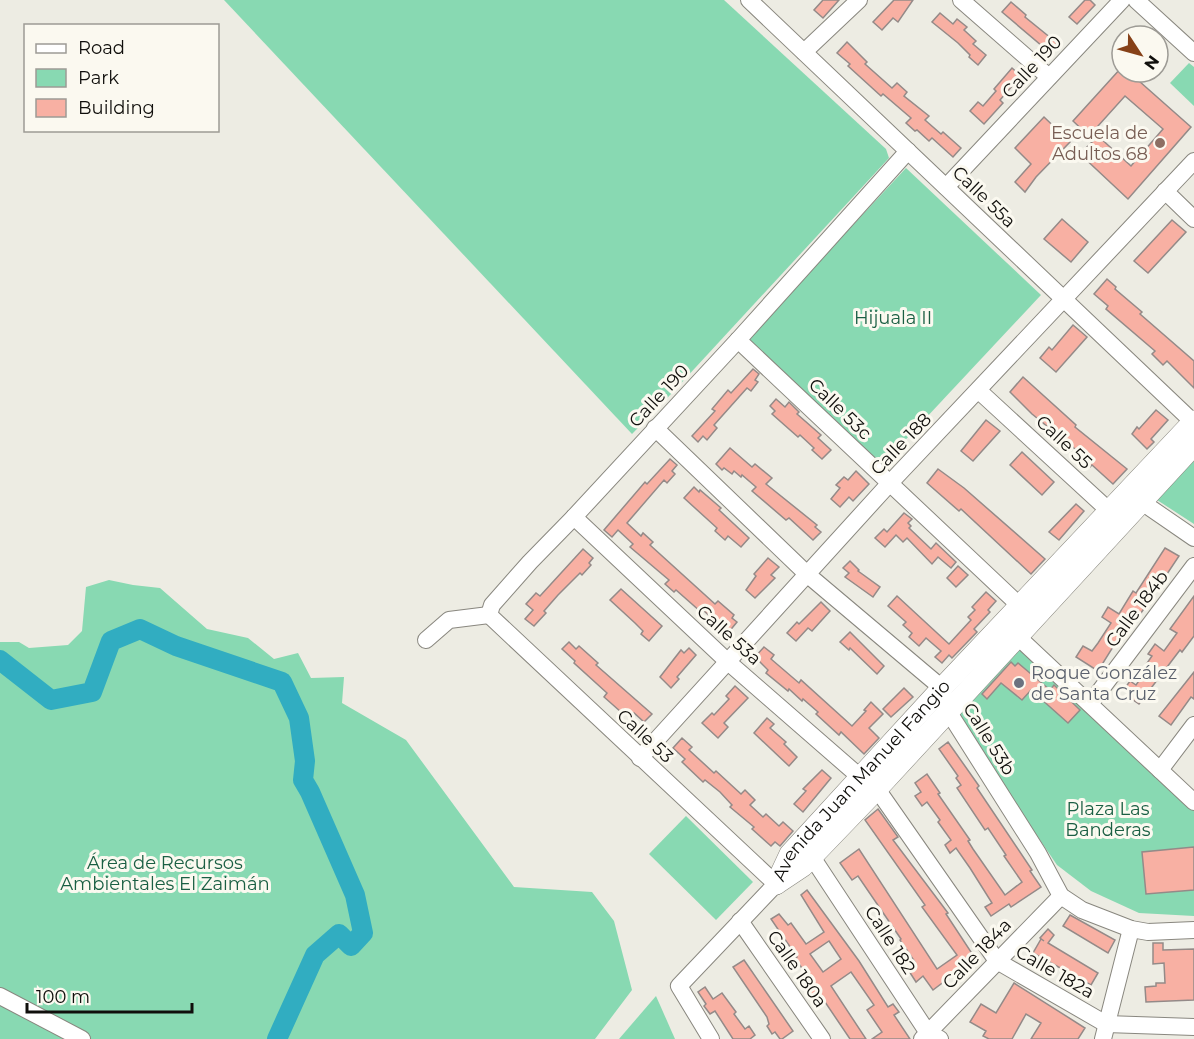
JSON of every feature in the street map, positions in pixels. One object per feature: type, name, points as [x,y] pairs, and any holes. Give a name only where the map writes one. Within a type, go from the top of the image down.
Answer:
[{"type":"main road","name":"Avenida Juan Manuel Fangio","points":[[776,884],[803,866],[812,857],[942,688],[1020,606],[1134,496],[1193,421]]},
{"type":"main road","name":"Avenida Juan Manuel Fangio","points":[[1134,496],[1194,445]]},
{"type":"main road","name":"Avenida Juan Manuel Fangio","points":[[776,884],[790,854],[948,711],[1017,636],[1115,516]]},
{"type":"street","name":"Calle 55a","points":[[749,0],[1063,301],[1193,421]]},
{"type":"street","points":[[804,52],[859,0]]},
{"type":"street","points":[[961,0],[1049,77]]},
{"type":"street","name":"Calle 190","points":[[945,187],[1122,0]]},
{"type":"street","points":[[1136,0],[1194,53]]},
{"type":"street","name":"Calle 190","points":[[489,615],[492,605],[530,562],[738,339],[908,151]]},
{"type":"street","name":"Calle 188","points":[[640,758],[889,484],[1194,161]]},
{"type":"street","points":[[1166,191],[1194,219]]},
{"type":"street","name":"Calle 53c","points":[[738,339],[1020,606]]},
{"type":"street","name":"Calle 55","points":[[979,391],[1115,516]]},
{"type":"street","points":[[655,428],[808,575],[942,688]]},
{"type":"street","points":[[1134,496],[1194,538]]},
{"type":"street","name":"Calle 53a","points":[[574,517],[729,662],[869,783]]},
{"type":"street","name":"Calle 184b","points":[[1090,704],[1194,566]]},
{"type":"street","points":[[426,640],[448,620],[489,615]]},
{"type":"street","name":"Calle 53","points":[[489,615],[776,884]]},
{"type":"street","points":[[1017,636],[1194,802]]},
{"type":"street","name":"Calle 53b","points":[[942,688],[948,711],[1038,853],[1061,896]]},
{"type":"street","points":[[1160,770],[1194,725]]},
{"type":"street","name":"Calle 182a","points":[[869,783],[997,961],[1105,1031],[1194,1027]]},
{"type":"street","name":"Calle 182","points":[[812,857],[930,1037]]},
{"type":"street","points":[[711,1039],[679,986],[776,884]]},
{"type":"street","points":[[1061,896],[1082,910],[1131,929],[1148,932],[1194,930]]},
{"type":"street","name":"Calle 184a","points":[[930,1037],[997,961],[1061,896]]},
{"type":"street","name":"Calle 180a","points":[[740,921],[822,1039]]},
{"type":"street","points":[[1105,1031],[1131,929]]},
{"type":"street","points":[[0,996],[82,1039]]},
{"type":"green space","points":[[224,0],[724,0],[886,149],[889,158],[632,434]]},
{"type":"green space","points":[[1189,63],[1194,67],[1194,106],[1170,83]]},
{"type":"green space","name":"Hijuala II","points":[[906,168],[1041,295],[881,466],[746,340]]},
{"type":"green space","points":[[1194,453],[1194,524],[1154,498]]},
{"type":"green space","name":"Área de Recursos Ambientales El Zaimán","points":[[109,580],[160,588],[207,629],[248,638],[274,659],[298,653],[311,678],[344,677],[342,703],[406,740],[514,887],[592,892],[614,921],[632,990],[595,1039],[0,1039],[0,642],[19,642],[29,648],[68,645],[82,631],[86,587]]},
{"type":"green space","name":"Plaza Las Banderas","points":[[1017,639],[1194,807],[1194,916],[1139,913],[1091,891],[1057,865],[951,710]]},
{"type":"green space","points":[[686,816],[753,882],[716,920],[649,854]]},
{"type":"green space","points":[[656,996],[675,1039],[619,1039]]},
{"type":"building","points":[[823,0],[839,0],[823,18],[814,10]]},
{"type":"building","points":[[894,0],[913,0],[898,22],[893,18],[882,30],[873,22]]},
{"type":"building","points":[[1085,0],[1090,0],[1095,5],[1077,24],[1069,17]]},
{"type":"building","points":[[1011,2],[1026,15],[1025,17],[1057,43],[1048,54],[1041,48],[1042,46],[1002,12]]},
{"type":"building","points":[[940,13],[953,24],[957,19],[967,27],[964,30],[976,41],[973,44],[986,55],[978,65],[958,43],[932,22]]},
{"type":"building","points":[[847,42],[867,62],[865,64],[892,88],[897,83],[907,92],[904,96],[929,116],[925,120],[961,148],[953,157],[932,138],[929,141],[917,130],[915,131],[906,123],[911,118],[883,94],[881,96],[848,66],[850,64],[837,53]]},
{"type":"building","points":[[1012,68],[1021,76],[1000,100],[1003,103],[984,124],[970,111],[978,102],[983,106]]},
{"type":"building","points":[[1110,80],[1110,84],[1142,84],[1191,127],[1128,199],[1080,154],[1098,136],[1131,166],[1163,129],[1125,96],[1089,136],[1073,121]]},
{"type":"building","points":[[1044,117],[1070,142],[1036,177],[1025,192],[1015,182],[1031,164],[1015,148]]},
{"type":"building","points":[[1062,219],[1088,242],[1071,262],[1044,239]]},
{"type":"building","points":[[1172,220],[1186,232],[1148,273],[1134,261]]},
{"type":"building","points":[[1107,279],[1142,312],[1140,314],[1194,361],[1194,388],[1167,361],[1163,365],[1152,354],[1155,351],[1106,309],[1108,306],[1094,294]]},
{"type":"building","points":[[1073,325],[1087,337],[1056,372],[1040,358],[1049,347],[1052,350]]},
{"type":"building","points":[[753,369],[759,374],[755,380],[758,382],[751,391],[747,388],[714,425],[717,428],[707,440],[703,436],[698,442],[692,436],[715,411],[712,409],[728,390],[731,393]]},
{"type":"building","points":[[1023,377],[1076,425],[1075,427],[1127,469],[1113,484],[1092,465],[1090,467],[1082,460],[1085,457],[1032,414],[1010,392]]},
{"type":"building","points":[[776,399],[785,407],[789,402],[799,412],[797,414],[821,435],[818,438],[831,450],[822,459],[800,435],[798,437],[772,414],[775,411],[770,406]]},
{"type":"building","points":[[1156,410],[1168,420],[1151,439],[1154,442],[1147,449],[1132,434]]},
{"type":"building","points":[[986,420],[1000,431],[973,461],[961,451]]},
{"type":"building","points":[[730,448],[752,467],[755,464],[772,478],[766,484],[817,525],[815,527],[821,532],[813,540],[789,518],[786,520],[752,491],[756,487],[742,475],[741,477],[734,471],[732,474],[724,468],[722,470],[716,464]]},
{"type":"building","points":[[1022,452],[1054,482],[1042,495],[1010,465]]},
{"type":"building","points":[[670,459],[677,465],[672,471],[675,474],[667,483],[664,480],[627,523],[641,536],[643,533],[653,542],[650,545],[715,604],[718,601],[734,615],[732,618],[737,622],[728,633],[703,610],[701,612],[676,590],[674,592],[665,584],[669,580],[630,547],[633,544],[618,530],[612,537],[604,530],[645,482],[647,484]]},
{"type":"building","points":[[938,469],[964,488],[1045,559],[1031,574],[961,509],[959,511],[927,483]]},
{"type":"building","points":[[856,471],[869,484],[853,501],[849,497],[840,507],[831,499],[840,488],[836,485],[844,477],[848,480]]},
{"type":"building","points":[[694,487],[721,508],[719,510],[749,538],[741,547],[728,536],[725,540],[715,531],[717,528],[684,498]]},
{"type":"building","points":[[1076,504],[1084,511],[1059,540],[1049,532]]},
{"type":"building","points":[[904,513],[912,519],[908,523],[911,526],[909,528],[931,549],[936,543],[956,562],[951,568],[938,557],[932,564],[907,538],[903,542],[896,535],[885,547],[875,538],[884,529],[887,532]]},
{"type":"building","points":[[1165,548],[1179,556],[1119,644],[1116,642],[1098,671],[1076,657],[1083,646],[1092,651],[1111,623],[1102,617],[1108,607],[1119,614],[1133,591],[1136,593]]},
{"type":"building","points":[[583,549],[593,558],[589,563],[591,565],[558,595],[534,626],[525,619],[533,610],[526,604],[536,593],[540,596]]},
{"type":"building","points":[[768,558],[779,567],[771,575],[775,578],[755,598],[746,590],[756,576],[754,574]]},
{"type":"building","points":[[850,561],[858,571],[880,587],[873,597],[845,577],[849,573],[843,568]]},
{"type":"building","points":[[958,566],[968,575],[956,587],[947,578]]},
{"type":"building","points":[[621,589],[662,626],[649,641],[641,634],[643,631],[610,600]]},
{"type":"building","points":[[986,592],[996,601],[988,610],[990,612],[974,629],[977,632],[952,658],[949,655],[942,663],[935,657],[941,651],[926,638],[919,646],[909,637],[912,633],[903,625],[906,622],[888,606],[897,596],[949,644],[971,620],[968,617],[975,610],[972,607]]},
{"type":"building","points":[[1194,596],[1194,636],[1182,652],[1180,650],[1139,704],[1129,697],[1132,693],[1125,688],[1130,681],[1136,685],[1148,668],[1145,666],[1152,656],[1148,654],[1155,644],[1164,651],[1177,633],[1170,629]]},
{"type":"building","points":[[821,602],[830,611],[812,631],[808,628],[796,641],[787,633]]},
{"type":"building","points":[[850,632],[884,666],[877,674],[850,648],[849,650],[840,642]]},
{"type":"building","points":[[569,642],[576,649],[579,646],[598,663],[596,665],[652,714],[644,722],[634,713],[632,716],[624,709],[621,712],[604,697],[607,693],[562,649]]},
{"type":"building","points":[[764,647],[774,655],[771,659],[799,683],[801,680],[852,726],[871,702],[883,714],[869,728],[879,738],[864,754],[841,732],[839,735],[803,699],[802,701],[766,673],[768,670],[755,657]]},
{"type":"building","points":[[689,648],[696,655],[677,677],[679,679],[671,688],[660,677],[681,650],[684,653]]},
{"type":"building","points":[[1011,662],[1015,666],[1018,663],[1050,690],[1054,685],[1080,710],[1068,723],[1031,690],[1022,700],[1001,683],[987,699],[982,694]]},
{"type":"building","points":[[1194,672],[1194,699],[1191,697],[1171,725],[1159,716]]},
{"type":"building","points":[[735,686],[748,698],[724,723],[728,727],[718,738],[702,723],[712,713],[714,715],[729,699],[726,696]]},
{"type":"building","points":[[904,688],[913,697],[891,717],[883,709]]},
{"type":"building","points":[[767,718],[774,724],[770,728],[786,742],[784,744],[797,757],[789,766],[754,733]]},
{"type":"building","points":[[682,738],[692,747],[689,750],[714,773],[716,771],[741,794],[745,790],[755,800],[750,805],[763,817],[766,814],[779,826],[783,822],[793,831],[780,846],[775,842],[771,846],[752,829],[754,827],[730,807],[732,805],[720,792],[705,780],[703,782],[682,762],[685,759],[673,748]]},
{"type":"building","points":[[948,742],[979,786],[977,788],[1041,887],[1011,907],[1009,904],[991,916],[985,907],[992,903],[970,868],[956,848],[950,853],[945,845],[951,840],[938,822],[940,820],[927,802],[922,806],[915,796],[921,792],[915,783],[927,774],[970,840],[968,841],[973,849],[1005,895],[1022,882],[988,828],[985,830],[957,788],[961,785],[956,778],[958,776],[939,749]]},
{"type":"building","points":[[822,770],[831,778],[803,812],[794,804],[806,791],[803,789]]},
{"type":"building","points":[[878,809],[898,837],[893,840],[948,913],[946,914],[975,958],[933,990],[923,976],[916,982],[907,968],[915,962],[901,939],[858,876],[852,880],[840,863],[859,849],[937,969],[957,955],[922,907],[925,905],[865,820]]},
{"type":"building","points":[[1194,847],[1194,890],[1146,894],[1142,852]]},
{"type":"building","points":[[807,890],[859,961],[888,1007],[893,1004],[899,1012],[894,1015],[910,1039],[872,1039],[882,1032],[867,1010],[874,1005],[851,972],[831,986],[866,1039],[850,1039],[819,993],[812,998],[803,985],[810,980],[771,919],[779,914],[788,925],[791,923],[806,944],[824,932],[801,895]],"holes":[[[829,941],[841,959],[823,972],[810,954]]]},
{"type":"building","points":[[1070,915],[1115,940],[1108,953],[1063,926]]},
{"type":"building","points":[[1048,929],[1054,935],[1048,943],[1098,973],[1091,985],[1033,953],[1041,939],[1044,941],[1040,938]]},
{"type":"building","points":[[1153,943],[1163,943],[1163,950],[1194,949],[1194,1000],[1146,1002],[1145,987],[1165,983],[1164,963],[1153,964]]},
{"type":"building","points":[[744,960],[793,1031],[782,1039],[775,1032],[772,1034],[767,1026],[769,1024],[767,1017],[733,967]]},
{"type":"building","points":[[1014,983],[1085,1028],[1078,1039],[1031,1039],[1041,1023],[1026,1014],[1012,1039],[989,1039],[983,1036],[986,1031],[970,1022],[981,1004],[996,1013]]},
{"type":"building","points":[[705,987],[713,999],[722,993],[745,1029],[749,1026],[755,1035],[750,1039],[733,1039],[715,1011],[710,1014],[704,1006],[706,1004],[698,992]]},
{"type":"waterway","points":[[0,660],[51,700],[92,692],[111,641],[140,629],[176,646],[282,682],[299,718],[305,761],[303,780],[355,895],[363,933],[351,946],[339,934],[315,955],[277,1039]]},
{"type":"place","name":"Escuela de Adultos 68","points":[[1160,143]]},
{"type":"place","name":"Roque González de Santa Cruz","points":[[1019,683]]}]
